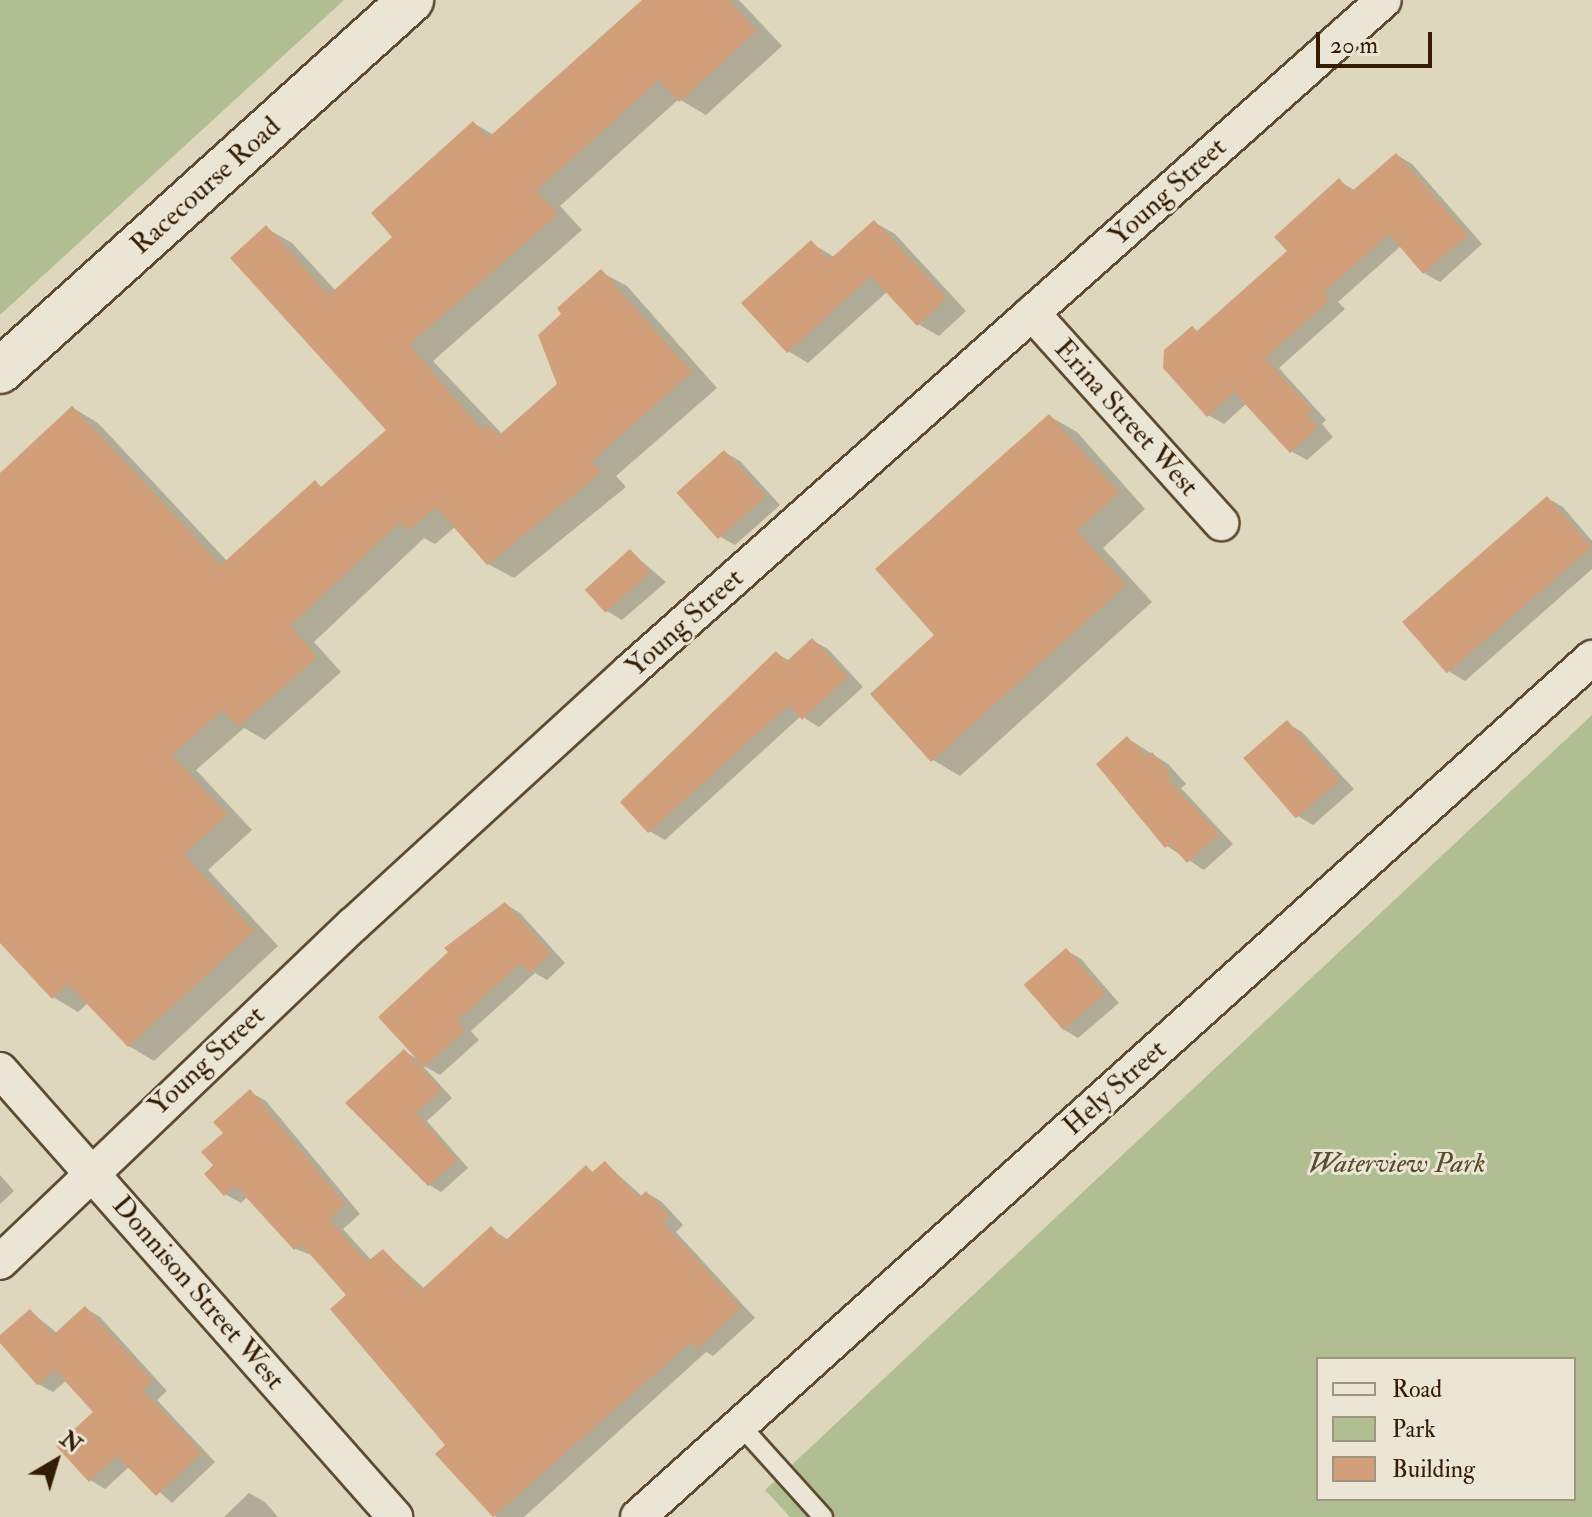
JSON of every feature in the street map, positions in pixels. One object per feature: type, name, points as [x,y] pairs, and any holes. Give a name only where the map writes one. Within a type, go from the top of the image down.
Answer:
[{"type":"main road","name":"Racecourse Road","points":[[0,371],[411,0]]},
{"type":"street","name":"Young Street","points":[[0,1262],[91,1171],[630,671],[1384,0]]},
{"type":"street","name":"Erina Street West","points":[[1032,313],[1221,523]]},
{"type":"street","name":"Hely Street","points":[[638,1517],[1592,658]]},
{"type":"street","name":"Donnison Street West","points":[[0,1070],[395,1517]]},
{"type":"lane","points":[[740,1425],[823,1517]]},
{"type":"green space","points":[[0,0],[344,0],[0,315]]},
{"type":"green space","name":"Waterview Park","points":[[1592,715],[1592,1517],[790,1517],[765,1490]]},
{"type":"building","points":[[642,0],[729,0],[757,31],[679,102],[659,80],[536,191],[558,214],[409,345],[482,430],[488,424],[498,436],[557,384],[538,335],[561,314],[557,308],[601,269],[692,372],[592,461],[602,472],[487,565],[436,507],[408,531],[400,522],[290,626],[317,657],[238,727],[223,710],[172,755],[228,815],[184,854],[254,931],[128,1047],[68,984],[52,999],[0,943],[0,473],[72,406],[221,565],[315,480],[321,487],[386,430],[230,258],[266,225],[329,295],[392,237],[371,213],[473,121],[488,138]]},
{"type":"building","points":[[1396,153],[1468,235],[1423,274],[1389,234],[1324,292],[1330,300],[1265,358],[1312,410],[1307,415],[1318,427],[1290,453],[1234,392],[1207,417],[1163,368],[1164,350],[1192,326],[1197,331],[1287,251],[1274,237],[1339,178],[1351,192]]},
{"type":"building","points":[[874,220],[947,298],[917,326],[871,276],[787,353],[741,303],[811,240],[829,260]]},
{"type":"building","points":[[1049,414],[1119,492],[1077,531],[1126,585],[931,762],[870,694],[934,635],[875,569]]},
{"type":"building","points":[[724,450],[765,496],[718,539],[676,493]]},
{"type":"building","points":[[1547,496],[1592,547],[1447,673],[1402,622]]},
{"type":"building","points":[[630,549],[651,572],[605,613],[585,590]]},
{"type":"building","points":[[812,638],[848,677],[802,720],[789,705],[648,833],[620,802],[776,651],[786,662]]},
{"type":"building","points":[[1287,720],[1339,780],[1296,818],[1243,758]]},
{"type":"building","points":[[1127,736],[1146,757],[1152,752],[1171,775],[1167,778],[1219,834],[1187,863],[1170,844],[1165,848],[1096,764]]},
{"type":"building","points":[[505,902],[551,954],[530,973],[521,963],[457,1021],[465,1030],[424,1067],[378,1017],[448,952],[444,948]]},
{"type":"building","points":[[1066,948],[1105,993],[1063,1030],[1024,985]]},
{"type":"building","points":[[404,1049],[442,1090],[416,1113],[458,1160],[428,1186],[345,1103]]},
{"type":"building","points":[[250,1089],[345,1204],[329,1219],[367,1262],[383,1249],[421,1290],[491,1226],[505,1241],[586,1165],[592,1172],[605,1161],[639,1198],[646,1191],[669,1216],[662,1222],[741,1308],[697,1349],[691,1342],[493,1517],[435,1454],[445,1445],[330,1309],[346,1295],[301,1244],[294,1250],[235,1185],[224,1196],[204,1174],[213,1165],[201,1152],[223,1133],[213,1122]]},
{"type":"building","points":[[85,1306],[153,1381],[143,1390],[202,1453],[156,1496],[117,1456],[89,1482],[56,1446],[93,1412],[55,1370],[37,1385],[0,1343],[0,1335],[30,1309],[53,1335]]}]
